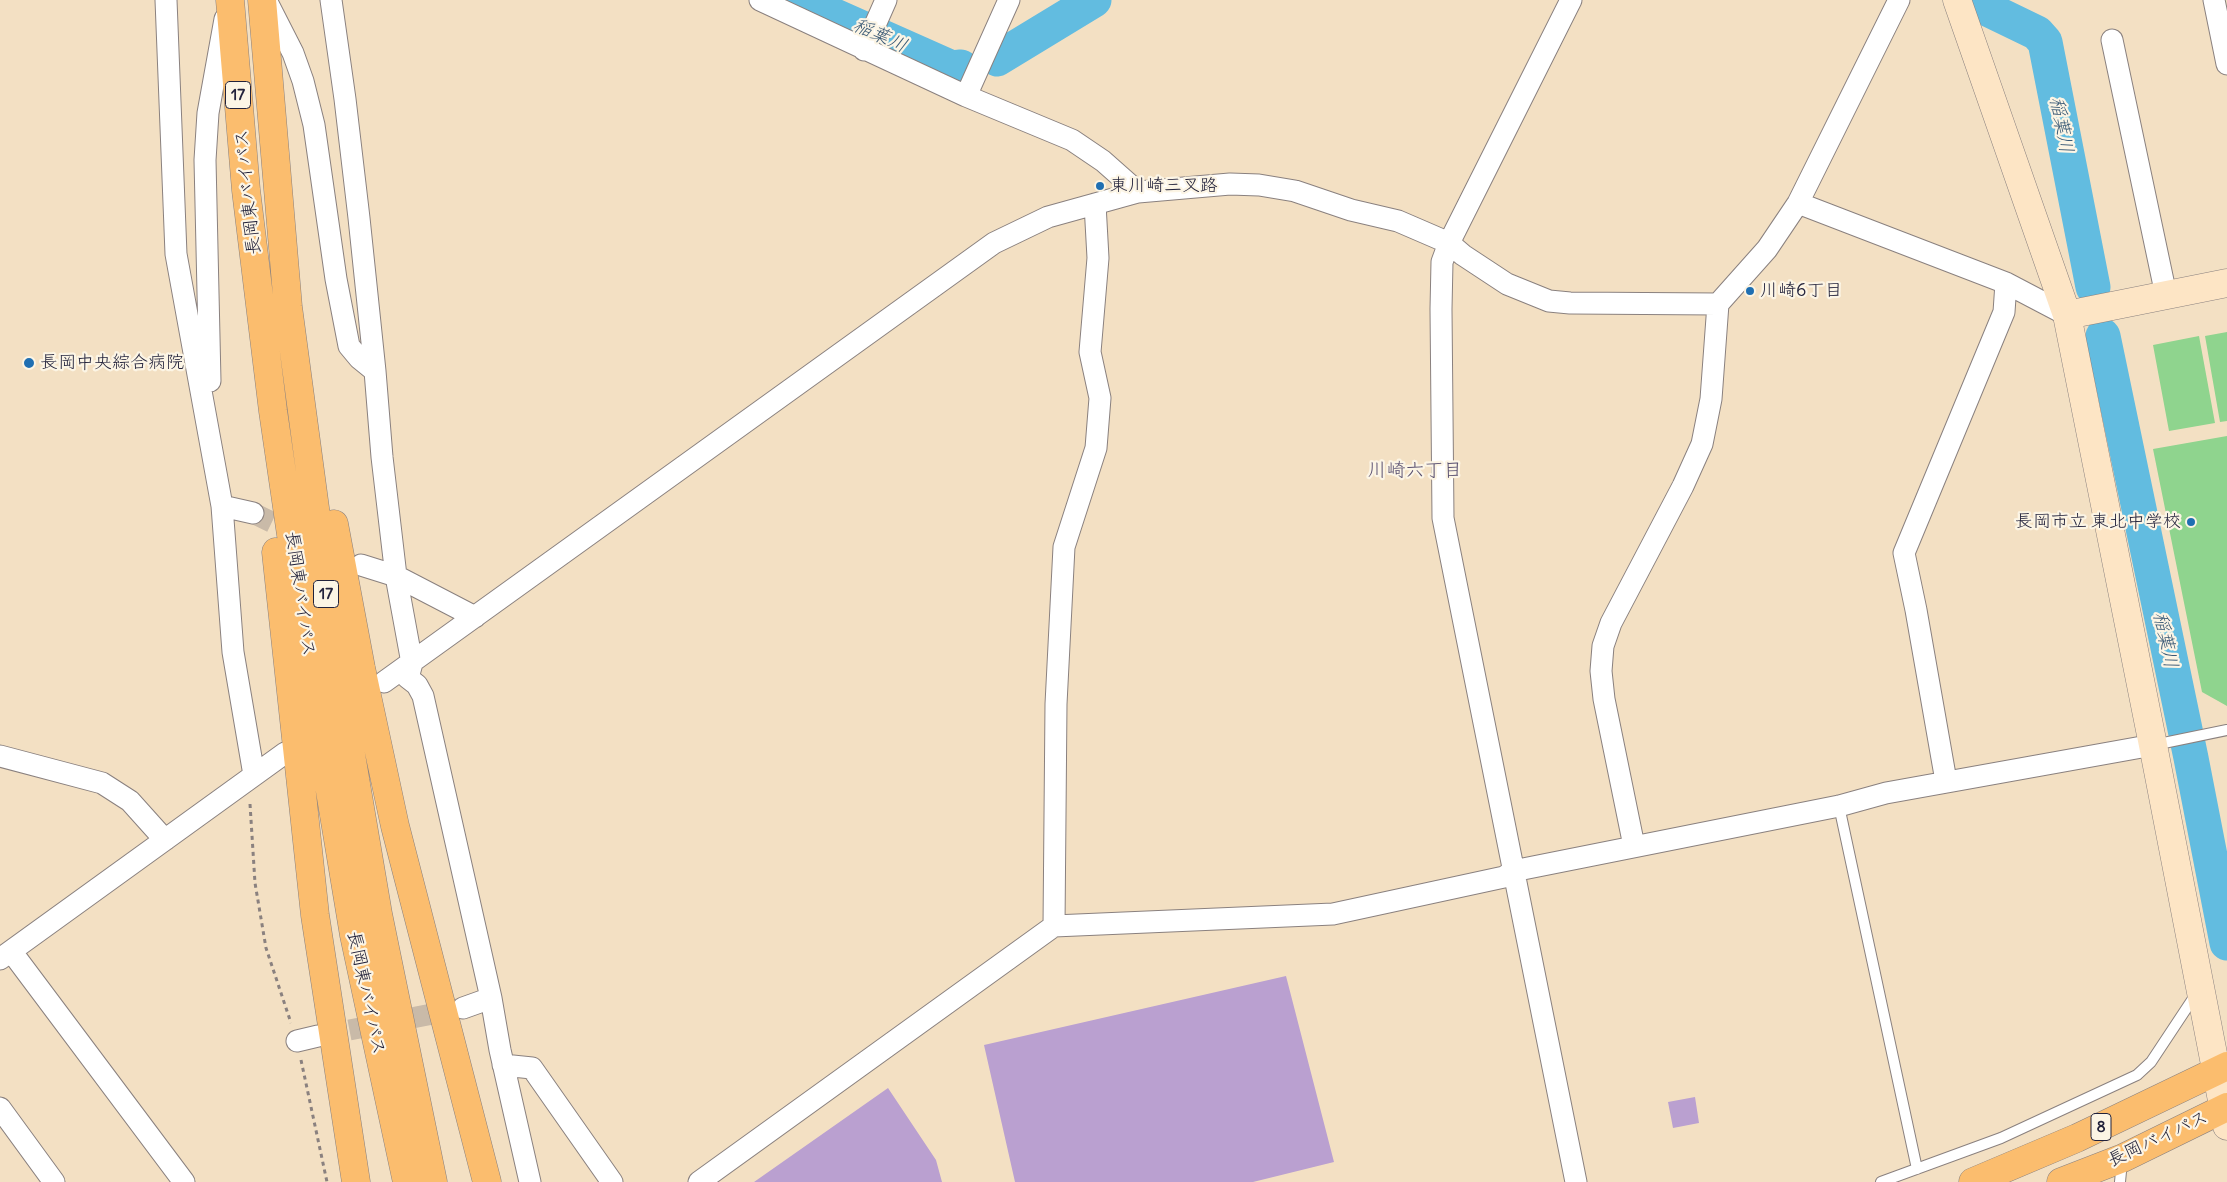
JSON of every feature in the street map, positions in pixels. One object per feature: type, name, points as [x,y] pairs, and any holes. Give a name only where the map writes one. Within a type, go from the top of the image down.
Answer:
[{"type":"highway","name":"長岡東バイパス","points":[[229,0],[246,190],[273,411],[317,713],[354,935],[407,1182]]},
{"type":"highway","name":"長岡東バイパス","points":[[262,0],[288,307],[314,513],[352,765],[378,914],[433,1182]]},
{"type":"highway","name":"17","points":[[246,190],[247,282],[315,915],[356,1182]]},
{"type":"highway","name":"17","points":[[288,307],[395,826],[486,1182]]},
{"type":"highway","name":"長岡バイパス","points":[[1973,1182],[2077,1138],[2222,1069]]},
{"type":"highway","name":"長岡バイパス","points":[[2061,1182],[2121,1170],[2226,1114]]},
{"type":"street","points":[[166,0],[176,254],[222,506],[233,652],[254,775]]},
{"type":"street","points":[[210,439],[209,266],[205,160],[208,113],[229,0]]},
{"type":"street","points":[[266,0],[293,52],[310,107],[336,279],[349,346],[359,358],[375,371]]},
{"type":"street","points":[[331,0],[345,99],[396,576],[412,663],[408,678],[417,685],[423,696],[530,1182]]},
{"type":"street","points":[[760,0],[966,96],[1072,140],[1103,161],[1138,192]]},
{"type":"street","points":[[864,50],[886,0]]},
{"type":"street","points":[[966,96],[1009,0]]},
{"type":"street","points":[[1571,0],[1449,242],[1442,262],[1441,309],[1443,518],[1576,1182]]},
{"type":"street","points":[[1634,846],[1604,699],[1601,671],[1603,646],[1611,623],[1683,486],[1702,444],[1711,399],[1718,304],[1766,249],[1798,203],[1899,0]]},
{"type":"street","points":[[1957,0],[2067,315],[2154,745],[2200,987],[2222,1069],[2226,1114]]},
{"type":"street","points":[[2214,0],[2227,64]]},
{"type":"street","points":[[2112,40],[2166,295]]},
{"type":"street","points":[[384,682],[994,243],[1048,217],[1138,192],[1230,184],[1259,185],[1295,191],[1351,210],[1398,221],[1449,242],[1463,255],[1507,284],[1528,294],[1550,301],[1570,304],[1718,304]]},
{"type":"street","points":[[1798,203],[2006,283],[2067,315],[2227,282]]},
{"type":"street","points":[[1054,926],[1056,713],[1064,546],[1096,448],[1100,398],[1090,352],[1098,258],[1095,204]]},
{"type":"street","points":[[1946,781],[1904,553],[2004,312],[2006,283]]},
{"type":"street","points":[[222,506],[253,513]]},
{"type":"street","points":[[361,566],[396,576],[475,617]]},
{"type":"street","points":[[699,1182],[1054,926],[1334,914],[1504,878],[1513,871],[1839,806],[1886,793],[2154,745]]},
{"type":"street","points":[[184,1182],[6,955],[285,753]]},
{"type":"street","points":[[0,756],[102,783],[130,801],[164,840]]},
{"type":"street","points":[[463,1008],[491,998]]},
{"type":"street","points":[[297,1041],[318,1036]]},
{"type":"street","points":[[504,1065],[532,1068],[612,1182]]},
{"type":"street","points":[[0,1108],[54,1182]]},
{"type":"lane","points":[[2154,745],[2227,730]]},
{"type":"lane","points":[[1839,806],[1917,1169]]},
{"type":"lane","points":[[1881,1182],[2001,1138],[2138,1075],[2151,1062],[2200,987]]},
{"type":"path","points":[[254,775],[249,795],[256,883],[266,948],[297,1041],[327,1182]]},
{"type":"green space","points":[[2227,332],[2227,421],[2220,422],[2205,336]]},
{"type":"green space","points":[[2199,336],[2215,423],[2169,431],[2153,345]]},
{"type":"green space","points":[[2227,436],[2227,706],[2202,692],[2153,449]]},
{"type":"building","points":[[1286,976],[1334,1162],[1253,1182],[1015,1182],[984,1045]]},
{"type":"building","points":[[888,1088],[936,1160],[942,1182],[754,1182]]},
{"type":"building","points":[[1695,1097],[1699,1123],[1673,1128],[1668,1102]]},
{"type":"waterway","name":"稲葉川","points":[[799,0],[952,68],[961,67]]},
{"type":"waterway","name":"稲葉川","points":[[997,59],[1094,0]]},
{"type":"waterway","name":"稲葉川","points":[[1975,3],[2037,33],[2045,42],[2093,287]]},
{"type":"waterway","name":"稲葉川","points":[[2103,336],[2191,758],[2227,943]]},
{"type":"tunnel","points":[[253,513],[302,537]]},
{"type":"tunnel","points":[[318,1036],[458,1009]]},
{"type":"place","name":"東川崎三叉路","points":[[1100,186]]},
{"type":"place","name":"川崎6丁目","points":[[1750,291]]},
{"type":"place","name":"長岡中央綜合病院","points":[[29,363]]},
{"type":"place","name":"長岡市立 東北中学校","points":[[2191,522]]},
{"type":"district","name":"川崎六丁目","points":[[1415,471]]}]
